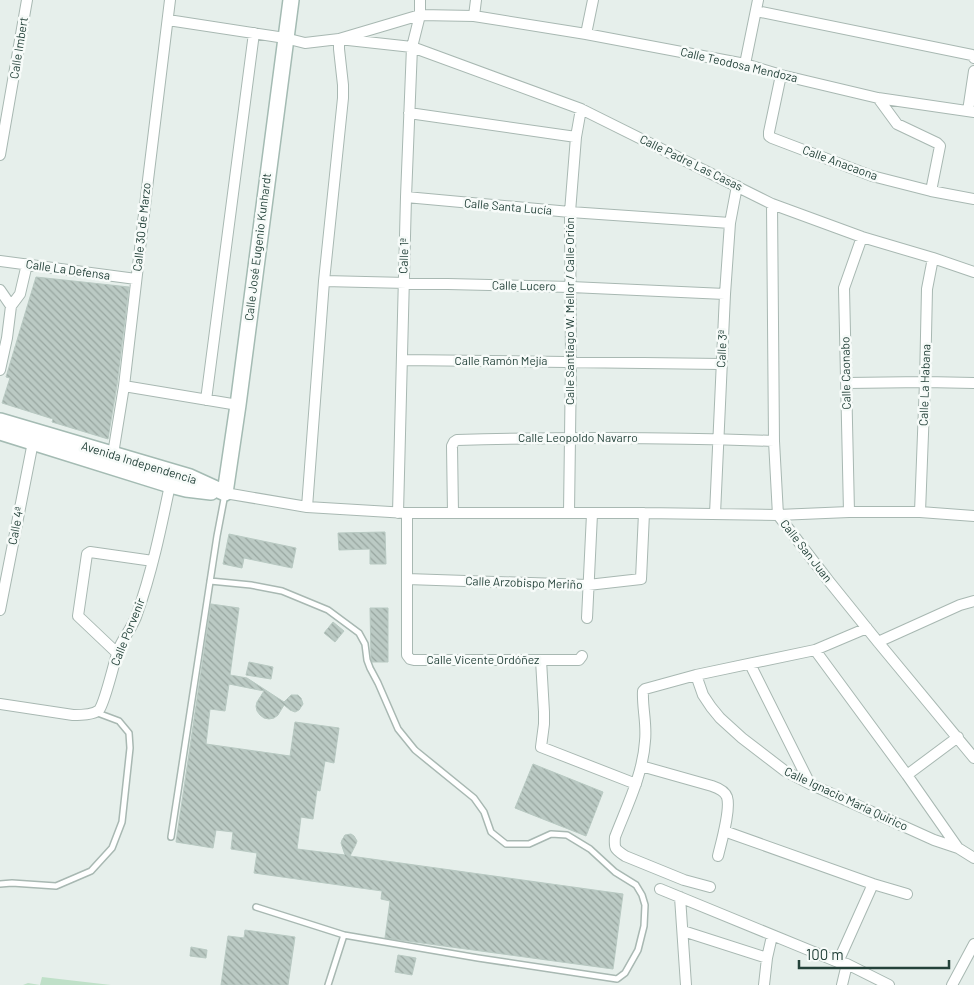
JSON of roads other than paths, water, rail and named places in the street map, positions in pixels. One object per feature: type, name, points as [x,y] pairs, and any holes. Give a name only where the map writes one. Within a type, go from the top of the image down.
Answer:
[{"type":"street","name":"Calle Imbert","points":[[0,156],[27,0]]},
{"type":"street","name":"Calle 30 de Marzo","points":[[112,454],[124,386],[170,0]]},
{"type":"street","name":"Calle José Eugenio Kunhardt","points":[[225,493],[291,0]]},
{"type":"street","name":"Calle 1ª","points":[[402,513],[402,360],[406,197],[412,47],[420,15],[420,0]]},
{"type":"street","points":[[474,16],[476,0]]},
{"type":"street","points":[[586,34],[593,0]]},
{"type":"street","points":[[746,64],[758,0]]},
{"type":"street","points":[[756,11],[972,55],[974,58]]},
{"type":"street","name":"Calle Teodosa Mendoza","points":[[339,39],[420,15],[474,16],[586,34],[746,64],[781,75],[878,98],[971,112]]},
{"type":"street","points":[[168,20],[285,38],[305,43],[339,39],[343,98],[324,281],[307,507]]},
{"type":"street","points":[[206,400],[254,33]]},
{"type":"street","name":"Calle Padre Las Casas","points":[[339,39],[412,47],[581,109],[772,204],[862,238],[974,272]]},
{"type":"street","points":[[971,112],[974,71]]},
{"type":"street","name":"Calle Anacaona","points":[[781,75],[769,132],[769,136],[772,138],[872,176],[931,191],[974,199]]},
{"type":"street","points":[[878,98],[897,124],[937,142],[940,146],[931,191]]},
{"type":"street","name":"Calle Santiago W. Mellor / Calle Orión","points":[[569,513],[570,212],[576,137],[581,109]]},
{"type":"street","points":[[409,113],[576,137]]},
{"type":"street","name":"Calle 3ª","points":[[715,514],[725,294],[730,223],[737,186]]},
{"type":"street","name":"Calle Santa Lucía","points":[[406,197],[570,212],[730,223]]},
{"type":"street","name":"Calle San Juan","points":[[772,204],[774,441],[778,515],[878,642],[974,758]]},
{"type":"street","name":"Calle Caonabo","points":[[849,512],[844,288],[862,238]]},
{"type":"street","name":"Calle La Habana","points":[[920,512],[927,289],[933,258]]},
{"type":"street","name":"Calle La Defensa","points":[[0,260],[136,279]]},
{"type":"street","points":[[0,370],[11,306],[20,294],[27,264]]},
{"type":"street","name":"Calle Lucero","points":[[324,281],[571,287],[725,294]]},
{"type":"street","points":[[0,290],[11,306]]},
{"type":"street","name":"Calle Ramón Mejía","points":[[402,360],[721,364]]},
{"type":"street","points":[[847,383],[974,383]]},
{"type":"street","points":[[124,386],[238,405]]},
{"type":"street","name":"Avenida Independencia","points":[[0,421],[190,477],[225,493]]},
{"type":"street","name":"Avenida Independencia","points":[[0,432],[170,485],[186,489],[225,493]]},
{"type":"street","name":"Calle Leopoldo Navarro","points":[[452,513],[452,446],[457,440],[569,437],[774,441]]},
{"type":"street","name":"Calle 4ª","points":[[0,610],[33,442]]},
{"type":"street","name":"Calle Porvenir","points":[[95,712],[101,706],[122,641],[136,617],[153,561],[170,485]]},
{"type":"street","points":[[225,493],[307,507],[402,513],[778,515],[920,512],[974,516]]},
{"type":"street","name":"Calle Vicente Ordóñez","points":[[402,513],[407,579],[407,655],[410,659],[579,660],[582,656]]},
{"type":"street","name":"Calle Arzobispo Meriño","points":[[407,579],[588,585],[641,579],[644,513]]},
{"type":"street","points":[[587,618],[592,514]]},
{"type":"street","points":[[117,653],[78,616],[87,554],[90,552],[153,561]]},
{"type":"street","points":[[878,642],[960,604],[974,601]]},
{"type":"street","points":[[710,887],[684,880],[625,856],[614,846],[641,766],[646,733],[644,689],[696,675],[815,650],[867,628]]},
{"type":"street","points":[[815,650],[958,848]]},
{"type":"street","points":[[541,660],[544,724],[541,747],[636,784]]},
{"type":"street","points":[[750,664],[810,784]]},
{"type":"street","name":"Calle Ignacio María Quirico","points":[[696,675],[710,707],[720,718],[742,738],[785,771],[934,840],[958,848],[974,858]]},
{"type":"street","points":[[0,704],[73,715],[95,712]]},
{"type":"street","points":[[907,775],[958,737]]},
{"type":"street","points":[[641,766],[712,786],[721,790],[727,796],[728,806],[718,856]]},
{"type":"street","points":[[724,831],[873,884],[907,894]]},
{"type":"street","points":[[842,985],[842,963],[873,884]]},
{"type":"street","points":[[660,889],[842,963],[889,985]]},
{"type":"street","points":[[680,897],[686,985]]},
{"type":"street","points":[[683,931],[767,958]]},
{"type":"street","points":[[764,985],[772,936]]},
{"type":"street","points":[[952,985],[974,944]]},
{"type":"lane","points":[[171,836],[225,493]]},
{"type":"lane","points":[[210,581],[251,585],[282,591],[328,610],[352,627],[360,633],[370,668],[398,728],[415,750],[474,798],[484,812],[491,832],[506,844],[528,844],[552,834],[568,835],[590,848],[615,872],[636,884],[645,905],[644,926],[638,950],[625,973],[616,979],[344,935],[256,907]]},
{"type":"lane","points":[[0,884],[56,886],[91,871],[112,848],[122,822],[130,748],[129,732],[119,721],[95,712]]},
{"type":"lane","points":[[328,985],[344,935]]}]
